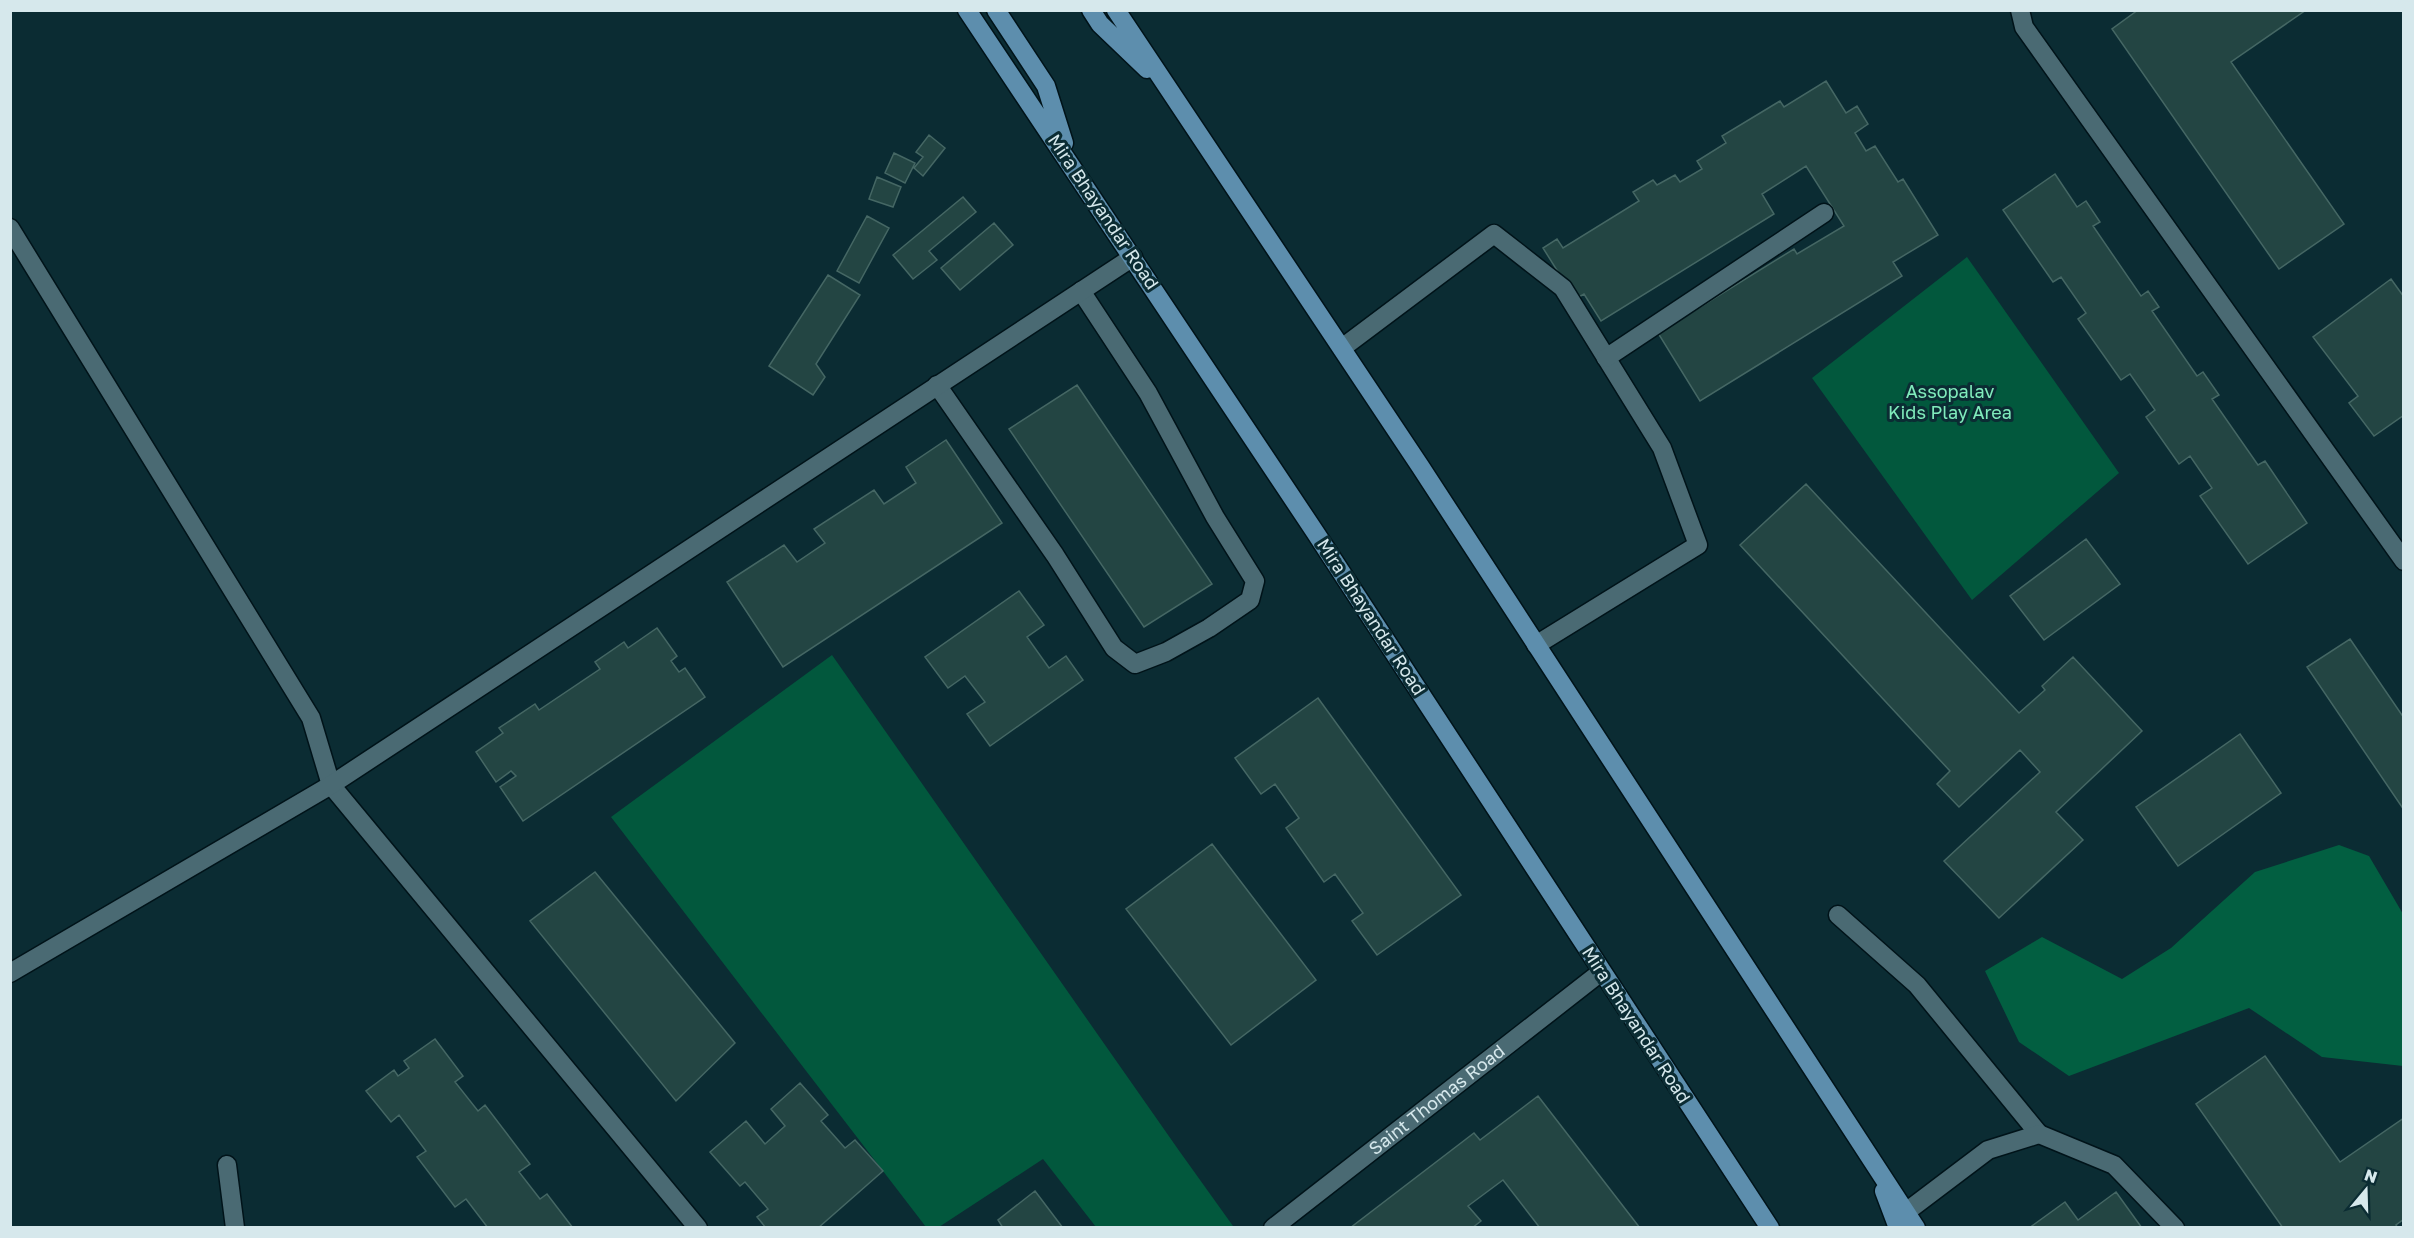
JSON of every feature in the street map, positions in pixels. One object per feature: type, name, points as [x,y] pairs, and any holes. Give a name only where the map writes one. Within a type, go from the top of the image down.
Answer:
[{"type":"main road","name":"Mira Bhayandar Road","points":[[967,10],[1133,257],[1770,1227]]},
{"type":"main road","points":[[996,10],[1046,86],[1071,164]]},
{"type":"main road","points":[[1091,10],[1100,24],[1172,93]]},
{"type":"main road","points":[[1116,10],[1342,348],[1536,645],[1873,1162],[1907,1222]]},
{"type":"street","points":[[2020,10],[2024,27],[2403,561]]},
{"type":"street","points":[[1606,358],[1824,213]]},
{"type":"street","points":[[10,228],[311,718],[331,784],[698,1227]]},
{"type":"street","points":[[1342,348],[1494,234],[1563,288],[1662,448],[1698,545],[1536,645]]},
{"type":"street","points":[[10,973],[331,784],[1133,257]]},
{"type":"street","points":[[938,386],[1055,555],[1114,648],[1135,664],[1166,652],[1209,628],[1250,600],[1255,581],[1215,516],[1148,393],[1081,291]]},
{"type":"street","points":[[1838,915],[1917,985],[2039,1134],[2114,1165],[2175,1227]]},
{"type":"street","name":"Saint Thomas Road","points":[[1273,1227],[1601,972]]},
{"type":"street","points":[[1907,1222],[1988,1150],[2039,1134]]},
{"type":"street","points":[[227,1165],[235,1227]]},
{"type":"green space","name":"Assopalav Kids Play Area","points":[[1967,257],[2119,473],[1972,600],[1812,378]]},
{"type":"green space","points":[[832,655],[1233,1226],[1096,1227],[1043,1159],[939,1227],[926,1227],[611,817]]},
{"type":"green space","points":[[2339,845],[2369,856],[2403,914],[2403,1066],[2322,1057],[2249,1008],[2069,1076],[2019,1042],[1985,971],[2042,937],[2122,979],[2171,948],[2255,872]]},
{"type":"building","points":[[2138,10],[2306,10],[2231,62],[2344,224],[2279,269],[2112,29]]},
{"type":"building","points":[[1826,81],[1846,113],[1857,106],[1868,124],[1855,133],[1866,151],[1875,146],[1898,182],[1903,179],[1938,235],[1893,262],[1902,276],[1700,401],[1658,333],[1794,249],[1797,254],[1844,226],[1806,166],[1762,194],[1774,214],[1601,321],[1584,294],[1575,299],[1543,248],[1557,239],[1563,248],[1639,201],[1633,192],[1653,180],[1657,185],[1675,175],[1680,182],[1702,169],[1697,161],[1726,143],[1722,136],[1780,101],[1784,107]]},
{"type":"building","points":[[929,135],[945,148],[923,176],[914,168],[923,157],[916,152]]},
{"type":"building","points":[[894,153],[915,163],[905,183],[885,173]]},
{"type":"building","points":[[2055,174],[2077,207],[2086,201],[2100,222],[2093,226],[2141,296],[2148,291],[2159,307],[2152,311],[2197,376],[2203,372],[2219,395],[2212,399],[2258,465],[2265,461],[2307,523],[2248,564],[2200,496],[2212,488],[2190,456],[2179,464],[2146,417],[2155,410],[2130,374],[2121,380],[2078,319],[2086,313],[2061,277],[2053,282],[2003,210]]},
{"type":"building","points":[[877,177],[901,187],[893,207],[869,199]]},
{"type":"building","points":[[963,197],[976,212],[929,251],[937,260],[913,279],[893,255]]},
{"type":"building","points":[[867,216],[889,228],[859,283],[837,271]]},
{"type":"building","points":[[994,223],[1013,245],[960,290],[941,268]]},
{"type":"building","points":[[828,275],[860,295],[816,364],[825,377],[813,395],[769,366]]},
{"type":"building","points":[[2391,279],[2404,297],[2404,415],[2374,436],[2349,403],[2358,396],[2313,337]]},
{"type":"building","points":[[1077,385],[1212,584],[1144,627],[1009,429]]},
{"type":"building","points":[[946,440],[1002,523],[783,667],[727,582],[784,545],[797,562],[825,543],[814,529],[874,490],[884,504],[916,483],[906,467]]},
{"type":"building","points":[[1806,484],[2019,713],[2045,690],[2042,686],[2073,657],[2142,731],[2056,812],[2083,840],[1999,918],[1944,861],[2040,772],[2020,750],[1959,807],[1937,784],[1950,771],[1740,545]]},
{"type":"building","points":[[2086,539],[2120,584],[2044,640],[2010,596]]},
{"type":"building","points":[[1019,591],[1044,625],[1027,637],[1049,668],[1066,656],[1083,680],[990,746],[967,714],[985,702],[965,676],[948,688],[925,657]]},
{"type":"building","points":[[657,628],[677,656],[671,661],[679,672],[685,668],[705,697],[523,821],[500,787],[516,776],[511,771],[496,782],[476,752],[503,733],[499,728],[535,704],[539,710],[600,669],[595,662],[624,642],[628,648]]},
{"type":"building","points":[[2350,639],[2404,718],[2404,810],[2307,667]]},
{"type":"building","points":[[1318,698],[1461,895],[1377,955],[1352,921],[1363,913],[1335,874],[1324,882],[1286,828],[1299,818],[1275,784],[1261,794],[1235,758]]},
{"type":"building","points":[[2240,734],[2281,793],[2178,866],[2136,807]]},
{"type":"building","points":[[1212,844],[1316,980],[1231,1045],[1126,909]]},
{"type":"building","points":[[595,872],[735,1043],[676,1101],[530,921]]},
{"type":"building","points":[[435,1039],[463,1076],[455,1082],[478,1111],[485,1105],[530,1164],[519,1172],[540,1199],[547,1194],[573,1228],[488,1228],[466,1199],[455,1207],[417,1157],[426,1151],[399,1115],[391,1122],[366,1091],[394,1070],[398,1076],[409,1068],[404,1061]]},
{"type":"building","points":[[2265,1056],[2340,1162],[2404,1118],[2404,1219],[2396,1225],[2398,1228],[2283,1228],[2196,1104]]},
{"type":"building","points":[[800,1083],[828,1115],[821,1121],[845,1148],[855,1140],[883,1171],[818,1228],[766,1228],[757,1217],[768,1209],[745,1182],[740,1186],[710,1152],[746,1121],[765,1144],[785,1126],[771,1109]]},
{"type":"building","points":[[1538,1096],[1640,1228],[1540,1228],[1503,1180],[1468,1206],[1481,1221],[1472,1228],[1350,1228],[1474,1133],[1480,1140]]},
{"type":"building","points":[[1035,1191],[1063,1228],[1003,1228],[998,1220]]},
{"type":"building","points":[[2116,1192],[2142,1228],[2029,1228],[2065,1202],[2078,1220]]}]
